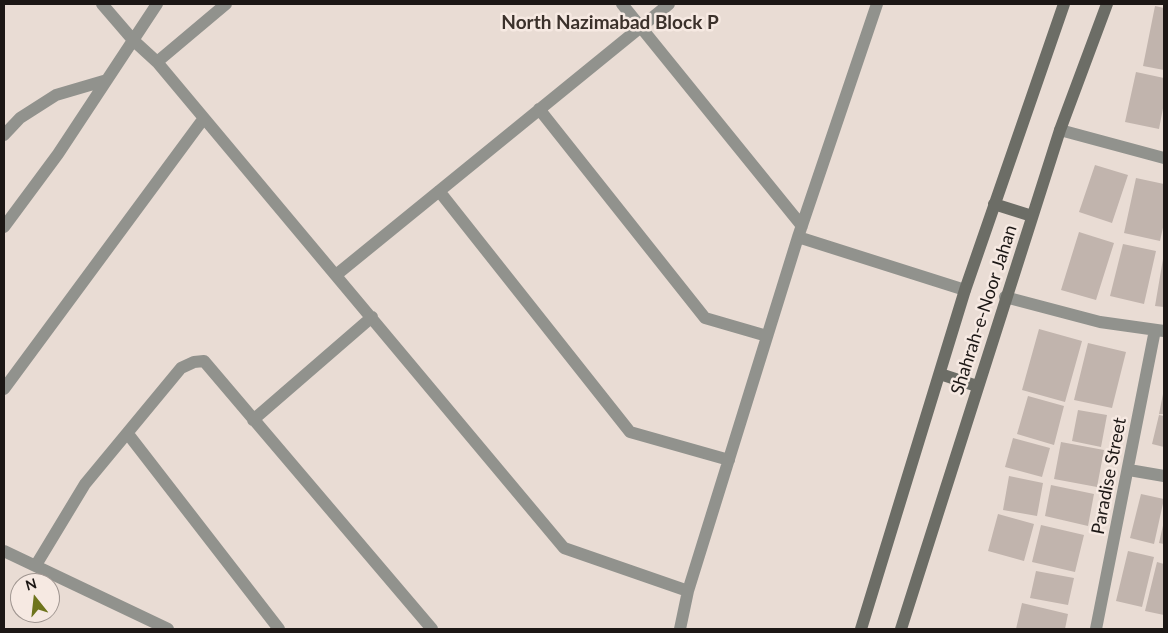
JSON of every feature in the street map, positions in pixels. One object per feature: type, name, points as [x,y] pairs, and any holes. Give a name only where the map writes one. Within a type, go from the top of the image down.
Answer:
[{"type":"main road","name":"Shahrah-e-Noor Jahan","points":[[861,629],[965,290],[1064,4]]},
{"type":"main road","name":"Shahrah-e-Noor Jahan","points":[[901,629],[1005,297],[1060,130],[1107,4]]},
{"type":"main road","points":[[994,204],[1032,216]]},
{"type":"main road","points":[[940,374],[977,386]]},
{"type":"street","points":[[102,4],[133,40],[157,62],[564,548],[688,591]]},
{"type":"street","points":[[4,227],[58,154],[157,4]]},
{"type":"street","points":[[157,62],[226,4]]},
{"type":"street","points":[[622,4],[800,231],[965,290]]},
{"type":"street","points":[[336,275],[668,4]]},
{"type":"street","points":[[680,629],[688,591],[800,231],[877,4]]},
{"type":"street","points":[[4,135],[20,118],[56,95],[107,80]]},
{"type":"street","points":[[539,109],[705,318],[767,336]]},
{"type":"street","points":[[4,389],[204,118]]},
{"type":"street","points":[[1060,130],[1164,158]]},
{"type":"street","points":[[439,191],[630,432],[729,460]]},
{"type":"street","points":[[1005,297],[1100,322],[1160,331]]},
{"type":"street","points":[[252,420],[372,317]]},
{"type":"street","name":"Paradise Street","points":[[1098,629],[1129,470],[1160,331]]},
{"type":"street","points":[[36,565],[85,484],[181,368],[194,362],[204,361],[252,420],[432,629]]},
{"type":"street","points":[[128,434],[279,629]]},
{"type":"street","points":[[1129,470],[1164,476]]},
{"type":"street","points":[[4,551],[168,629]]},
{"type":"building","points":[[1155,6],[1164,8],[1164,70],[1143,66]]},
{"type":"building","points":[[1136,72],[1164,78],[1164,103],[1159,129],[1125,122]]},
{"type":"building","points":[[1095,165],[1128,175],[1112,223],[1079,212]]},
{"type":"building","points":[[1136,178],[1164,184],[1164,223],[1160,241],[1124,233]]},
{"type":"building","points":[[1079,232],[1114,243],[1096,300],[1061,290]]},
{"type":"building","points":[[1123,244],[1156,251],[1144,304],[1110,296]]},
{"type":"building","points":[[1164,259],[1164,307],[1155,306]]},
{"type":"building","points":[[1039,329],[1082,341],[1065,402],[1022,390]]},
{"type":"building","points":[[1088,343],[1126,352],[1112,408],[1074,400]]},
{"type":"building","points":[[1163,394],[1164,414],[1159,414]]},
{"type":"building","points":[[1028,396],[1064,406],[1054,445],[1017,434]]},
{"type":"building","points":[[1078,410],[1107,415],[1101,447],[1072,441]]},
{"type":"building","points":[[1159,415],[1164,416],[1164,447],[1152,444]]},
{"type":"building","points":[[1013,438],[1050,448],[1042,477],[1005,467]]},
{"type":"building","points":[[1061,442],[1104,450],[1097,487],[1054,479]]},
{"type":"building","points":[[1009,476],[1043,483],[1037,516],[1003,510]]},
{"type":"building","points":[[1051,485],[1094,494],[1088,526],[1045,516]]},
{"type":"building","points":[[1141,494],[1164,499],[1154,544],[1130,538]]},
{"type":"building","points":[[998,514],[1034,524],[1024,561],[988,551]]},
{"type":"building","points":[[1164,521],[1164,544],[1159,543]]},
{"type":"building","points":[[1041,525],[1084,535],[1075,572],[1032,562]]},
{"type":"building","points":[[1128,551],[1154,557],[1142,607],[1116,601]]},
{"type":"building","points":[[1157,562],[1164,564],[1164,615],[1145,611]]},
{"type":"building","points":[[1036,571],[1074,578],[1068,605],[1030,598]]},
{"type":"building","points":[[1022,603],[1068,614],[1065,629],[1016,629]]},
{"type":"district","name":"North Nazimabad Block P","points":[[610,23]]}]
